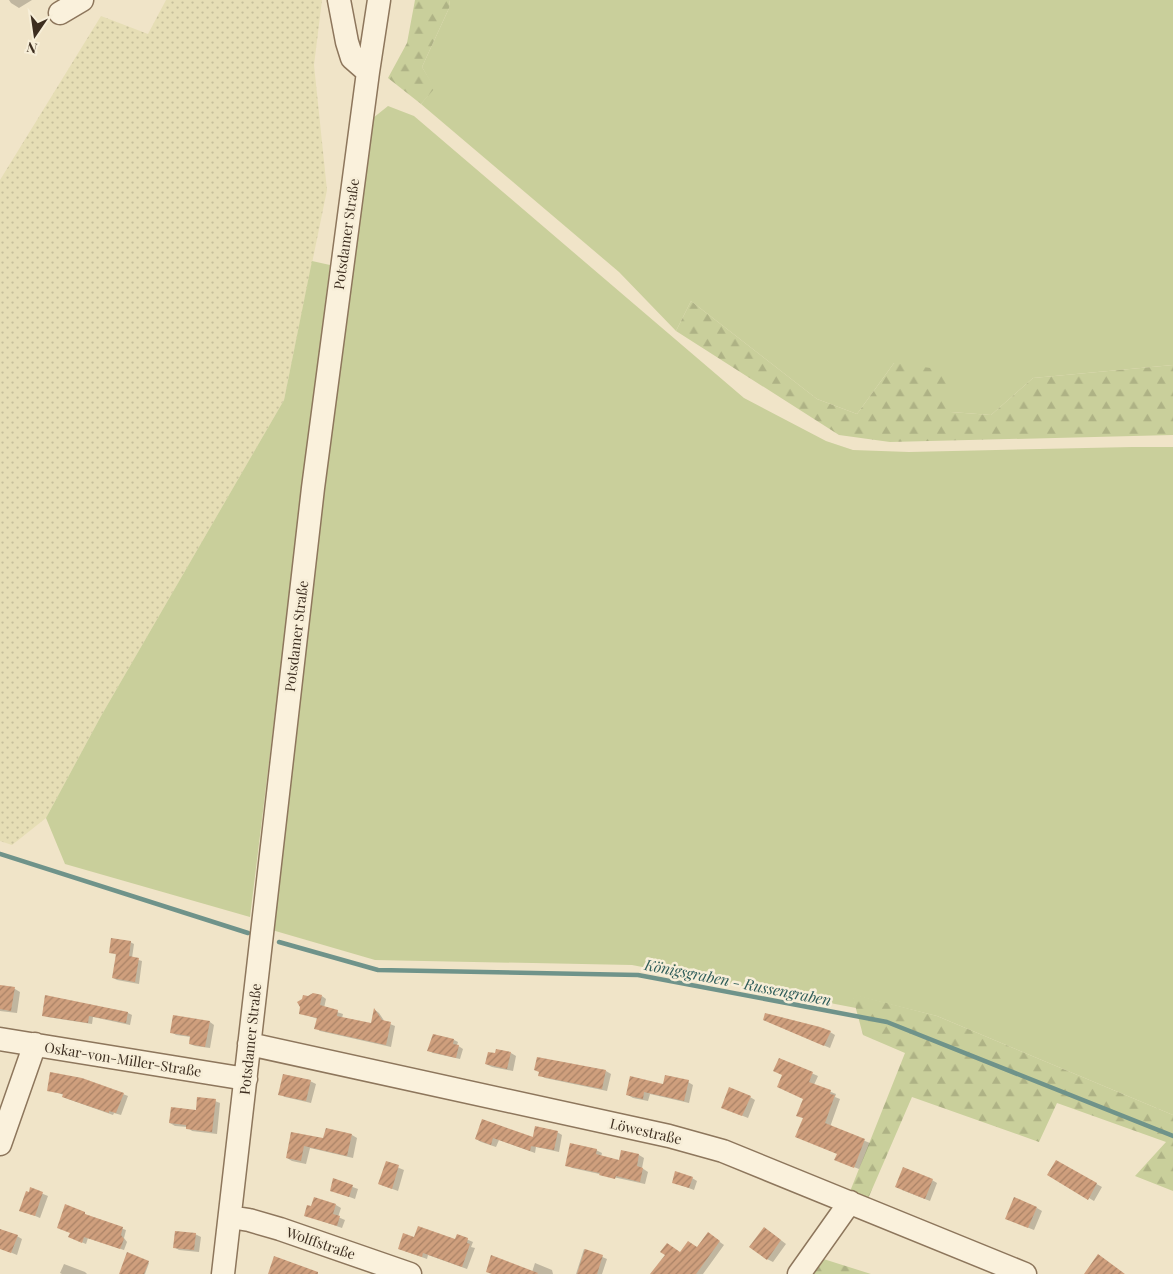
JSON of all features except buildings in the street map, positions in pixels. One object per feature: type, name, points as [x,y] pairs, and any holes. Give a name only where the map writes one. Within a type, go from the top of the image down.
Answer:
[{"type":"street","points":[[339,0],[352,58],[368,72]]},
{"type":"street","name":"Potsdamer Straße","points":[[223,1274],[313,488],[379,0]]},
{"type":"street","name":"Oskar-von-Miller-Straße","points":[[0,1039],[246,1079]]},
{"type":"street","points":[[0,1144],[35,1044]]},
{"type":"street","name":"Löwestraße","points":[[249,1044],[669,1136],[724,1151],[1026,1274]]},
{"type":"street","points":[[799,1274],[850,1202]]},
{"type":"street","name":"Wolffstraße","points":[[230,1217],[249,1220],[280,1229],[410,1274]]},
{"type":"shaded area","points":[[166,0],[322,0],[314,65],[327,190],[284,400],[101,716],[46,818],[12,845],[0,841],[0,180],[101,16],[148,34]]},
{"type":"green space","points":[[415,0],[449,0],[450,6],[422,67],[435,88],[421,104],[388,78],[407,43]]},
{"type":"green space","points":[[449,0],[1173,0],[1173,365],[1033,378],[991,415],[951,412],[894,363],[857,414],[817,399],[691,301],[676,331],[619,272],[421,104],[434,88],[422,67],[450,6]]},
{"type":"green space","points":[[388,106],[414,116],[744,398],[826,441],[853,450],[909,452],[1173,447],[1173,1115],[937,1016],[853,995],[856,1008],[632,965],[375,960],[272,930],[329,421],[373,118]]},
{"type":"green space","points":[[312,261],[330,265],[250,917],[65,864],[46,818],[101,716],[284,400]]},
{"type":"green space","points":[[691,301],[817,399],[857,414],[894,363],[945,370],[951,412],[991,415],[1033,378],[1173,365],[1173,435],[890,442],[839,435],[676,331]]},
{"type":"green space","points":[[852,994],[937,1016],[1173,1115],[1173,1191],[1135,1176],[1166,1142],[1057,1103],[1039,1142],[912,1097],[867,1201],[849,1194],[905,1053],[863,1035]]},
{"type":"green space","points":[[814,1256],[871,1274],[801,1274]]},
{"type":"waterway","points":[[0,854],[248,933]]},
{"type":"waterway","name":"Königsgraben - Russengraben","points":[[279,942],[378,970],[638,975],[887,1022],[1173,1136]]}]
